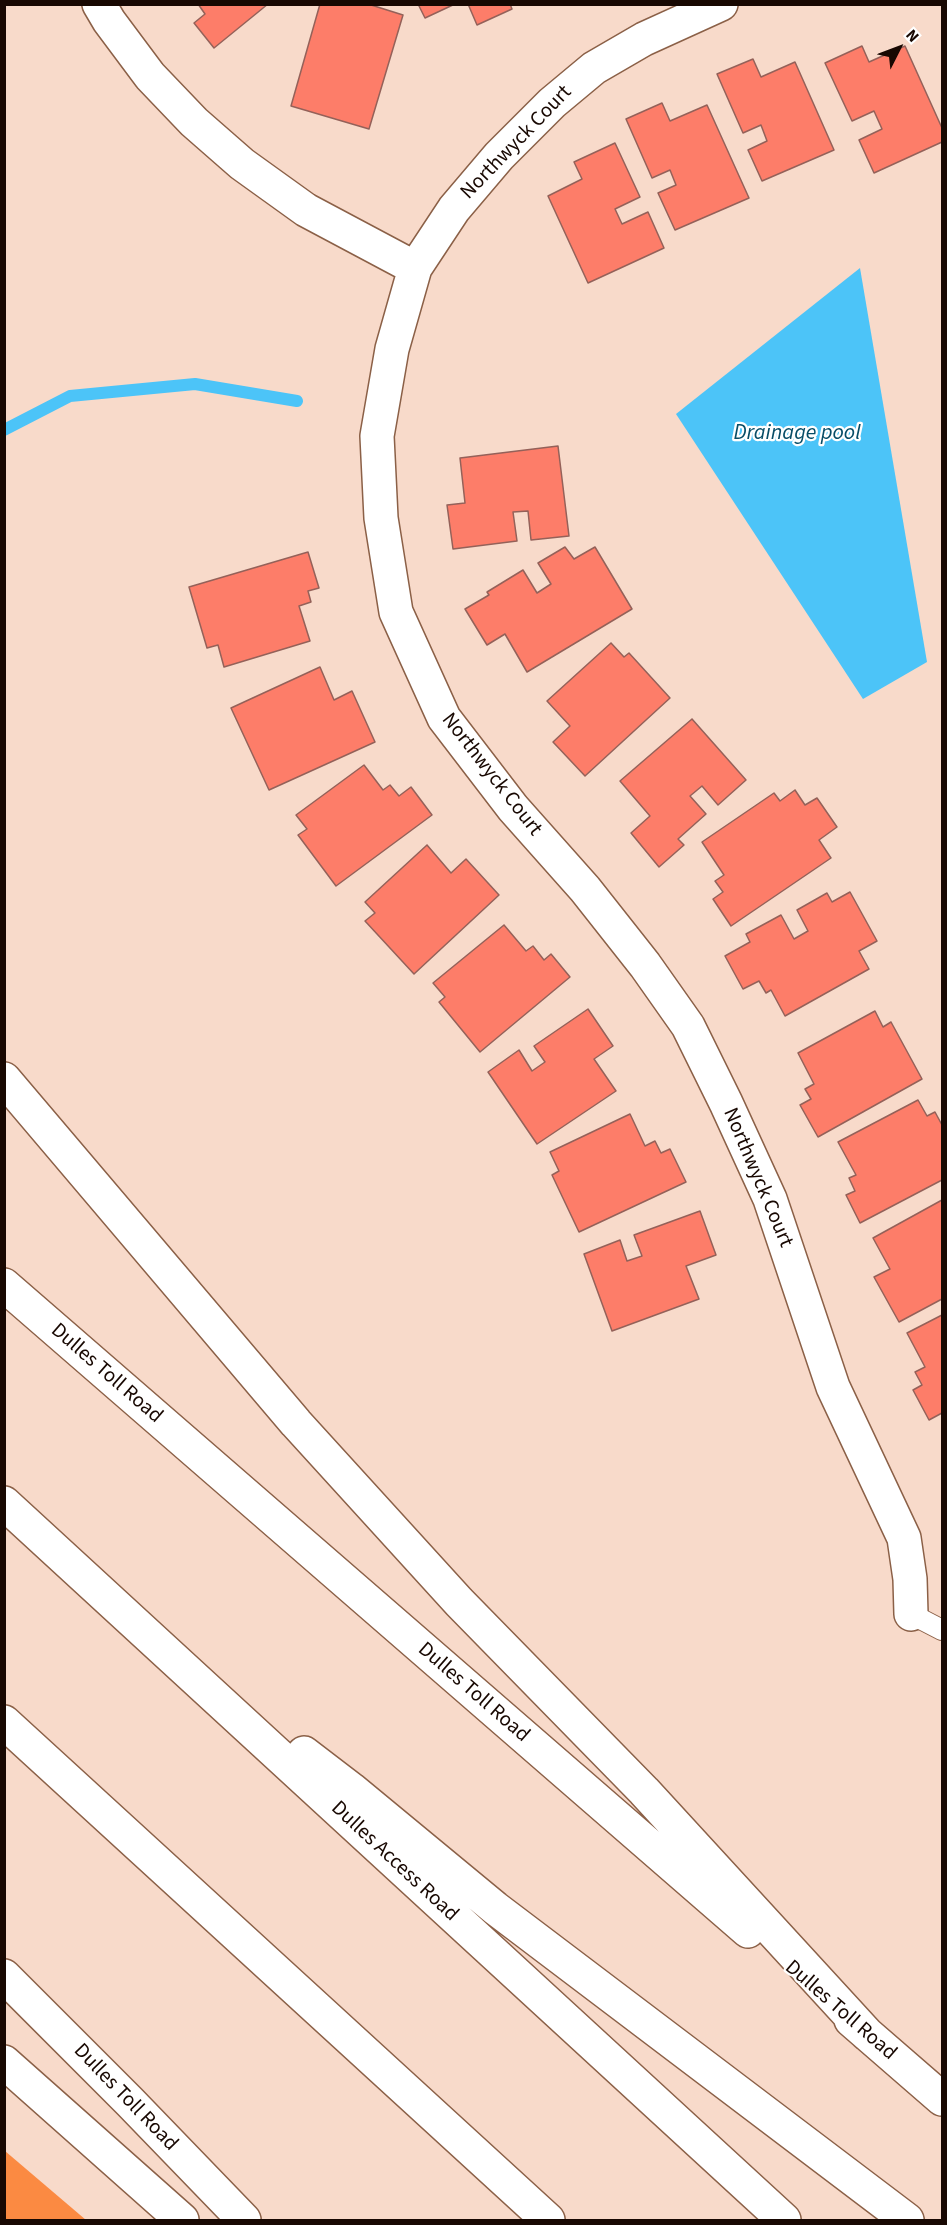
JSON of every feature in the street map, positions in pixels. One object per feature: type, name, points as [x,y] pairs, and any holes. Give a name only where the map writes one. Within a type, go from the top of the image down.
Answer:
[{"type":"main road","points":[[99,4],[150,76],[194,122],[242,164],[306,210],[415,268]]},
{"type":"main road","name":"Northwyck Court","points":[[721,4],[644,39],[594,68],[552,103],[499,156],[454,209],[415,268],[392,349],[377,436],[381,518],[396,612],[444,718],[513,808],[585,889],[645,965],[688,1026],[726,1103],[770,1199],[833,1387],[904,1538],[910,1579],[911,1614]]},
{"type":"main road","points":[[4,1078],[296,1423],[459,1602],[644,1791],[867,2034]]},
{"type":"main road","name":"Dulles Toll Road","points":[[4,1286],[942,2099]]},
{"type":"main road","name":"Dulles Access Road","points":[[4,1503],[784,2220]]},
{"type":"main road","points":[[145,1632],[351,1789],[495,1908],[907,2220]]},
{"type":"main road","points":[[4,1722],[548,2220]]},
{"type":"main road","name":"Dulles Toll Road","points":[[4,1976],[244,2220]]},
{"type":"main road","points":[[4,2062],[182,2220]]},
{"type":"lane","points":[[911,1614],[942,1630]]},
{"type":"shaded area","points":[[5,2151],[86,2220],[5,2220]]},
{"type":"water","name":"Drainage pool","points":[[860,268],[927,662],[863,699],[676,414]]},
{"type":"building","points":[[198,4],[268,4],[214,48],[194,23],[205,14]]},
{"type":"building","points":[[320,4],[368,4],[403,15],[369,129],[291,106]]},
{"type":"building","points":[[418,4],[455,4],[425,18]]},
{"type":"building","points":[[468,4],[510,4],[512,9],[477,25]]},
{"type":"building","points":[[862,46],[869,62],[905,46],[942,128],[942,142],[874,173],[859,140],[882,129],[874,111],[852,121],[825,63]]},
{"type":"building","points":[[753,59],[761,77],[795,62],[834,150],[762,181],[748,150],[767,141],[761,125],[743,133],[717,74]]},
{"type":"building","points":[[662,103],[670,121],[707,105],[749,198],[675,230],[658,193],[676,185],[670,170],[652,178],[626,119]]},
{"type":"building","points":[[615,143],[640,197],[615,209],[622,224],[648,212],[664,248],[588,283],[548,196],[582,179],[574,162]]},
{"type":"building","points":[[558,446],[569,536],[531,540],[528,511],[513,512],[517,541],[453,549],[447,505],[465,503],[460,458]]},
{"type":"building","points":[[565,547],[574,559],[595,547],[632,609],[527,672],[505,634],[487,645],[465,609],[489,595],[487,592],[523,570],[537,593],[551,584],[538,563]]},
{"type":"building","points":[[308,552],[319,588],[308,591],[311,602],[299,606],[310,641],[224,667],[218,645],[207,648],[189,587]]},
{"type":"building","points":[[611,643],[624,657],[629,653],[670,698],[585,776],[553,742],[570,726],[547,701]]},
{"type":"building","points":[[320,667],[334,700],[352,691],[375,742],[269,790],[231,708]]},
{"type":"building","points":[[692,719],[746,780],[718,805],[702,786],[690,796],[706,814],[678,839],[684,845],[659,867],[631,833],[650,816],[620,781]]},
{"type":"building","points":[[364,765],[383,790],[390,785],[399,796],[411,787],[432,815],[336,886],[298,835],[307,829],[296,815]]},
{"type":"building","points":[[795,790],[805,805],[817,798],[837,827],[819,840],[831,858],[731,926],[713,899],[723,892],[715,881],[724,875],[702,842],[774,793],[780,801]]},
{"type":"building","points":[[427,845],[451,873],[466,859],[499,895],[414,974],[365,921],[375,913],[365,902]]},
{"type":"building","points":[[850,892],[877,941],[859,951],[869,969],[785,1016],[771,990],[766,993],[759,981],[743,989],[725,956],[750,942],[746,934],[781,915],[794,939],[808,931],[797,910],[827,893],[832,902]]},
{"type":"building","points":[[504,925],[526,951],[533,946],[544,960],[551,954],[570,977],[480,1052],[439,1002],[445,997],[433,983]]},
{"type":"building","points":[[588,1009],[613,1046],[594,1059],[616,1091],[537,1144],[488,1072],[519,1050],[532,1071],[545,1062],[534,1046]]},
{"type":"building","points":[[875,1011],[883,1027],[891,1022],[922,1079],[818,1137],[800,1105],[811,1099],[805,1089],[814,1084],[798,1053]]},
{"type":"building","points":[[918,1100],[927,1116],[935,1112],[942,1125],[942,1180],[860,1223],[846,1195],[855,1191],[849,1178],[856,1175],[838,1142]]},
{"type":"building","points":[[630,1114],[645,1146],[655,1141],[661,1153],[670,1149],[686,1182],[579,1232],[552,1175],[559,1171],[550,1152]]},
{"type":"building","points":[[942,1200],[942,1299],[899,1322],[874,1277],[890,1269],[873,1238]]},
{"type":"building","points":[[700,1211],[716,1255],[686,1266],[699,1299],[612,1331],[584,1254],[620,1240],[627,1261],[642,1256],[634,1235]]},
{"type":"building","points":[[942,1315],[942,1413],[929,1420],[913,1390],[922,1385],[915,1372],[925,1367],[907,1333]]},
{"type":"waterway","points":[[4,430],[70,396],[195,384],[297,401]]}]
